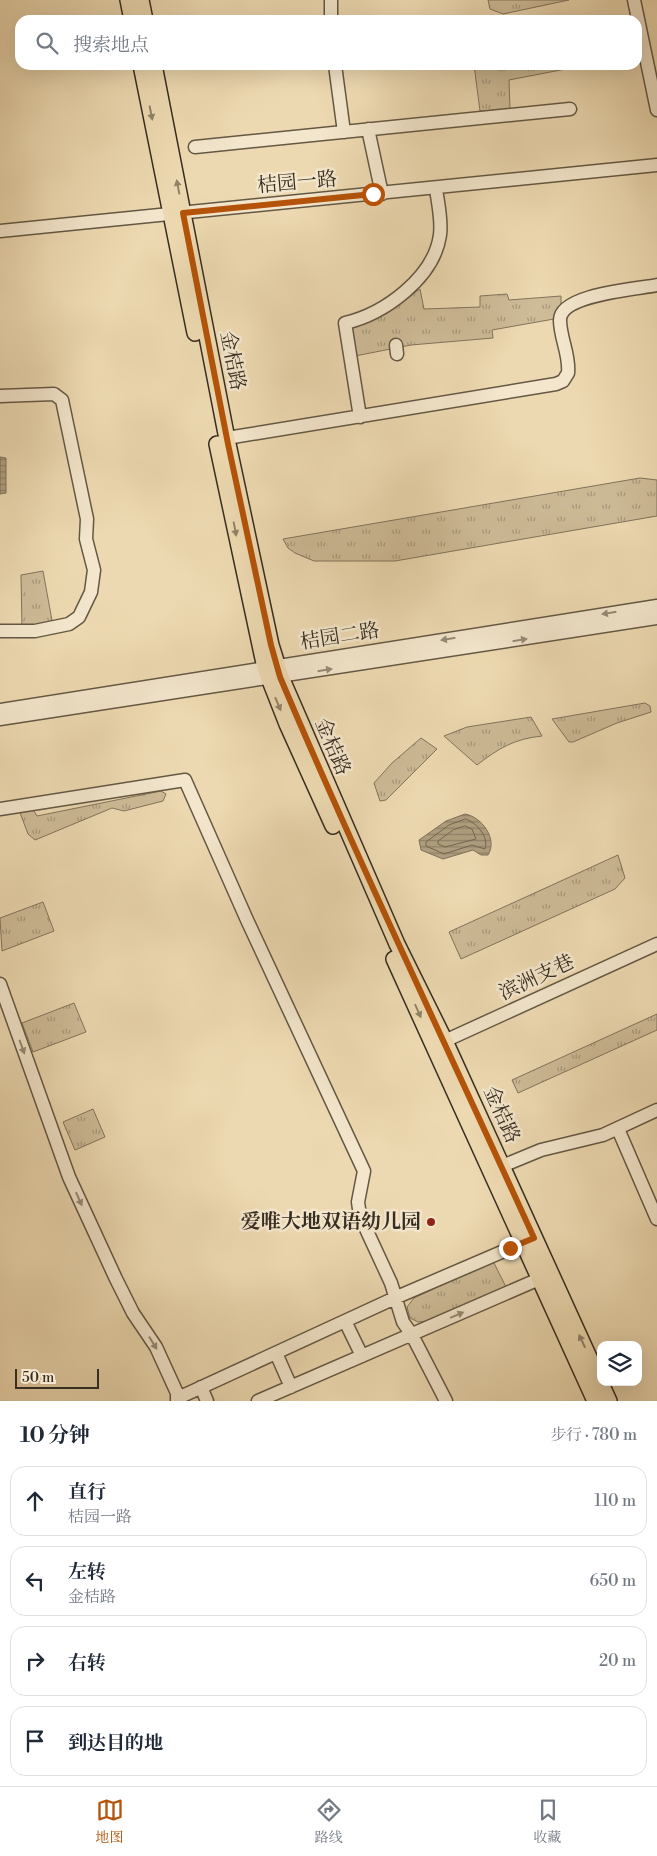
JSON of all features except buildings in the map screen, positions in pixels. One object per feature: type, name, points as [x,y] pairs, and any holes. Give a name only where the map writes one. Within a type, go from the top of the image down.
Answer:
[{"type":"main road","points":[[128,0],[131,15]]},
{"type":"main road","points":[[141,0],[144,15]]},
{"type":"main road","points":[[142,70],[177,213],[273,673]]},
{"type":"main road","name":"金桔路","points":[[155,70],[177,213],[271,645],[273,673],[397,944],[439,1044],[545,1276],[609,1401]]},
{"type":"main road","points":[[545,1276],[595,1401]]},
{"type":"street","points":[[331,0],[331,15]]},
{"type":"street","points":[[634,0],[637,15]]},
{"type":"street","points":[[642,38],[657,110]]},
{"type":"street","points":[[336,70],[344,132]]},
{"type":"street","points":[[195,147],[570,109]]},
{"type":"street","points":[[364,130],[378,194]]},
{"type":"street","name":"桔园一路","points":[[0,231],[657,165]]},
{"type":"street","points":[[360,417],[344,323],[364,317],[405,292],[422,275],[432,257],[440,234],[436,188]]},
{"type":"street","points":[[227,438],[556,384],[563,381],[568,373],[560,320],[564,311],[574,303],[587,297],[657,285]]},
{"type":"street","points":[[0,396],[54,394],[62,400],[85,510],[86,539],[94,573],[88,602],[79,617],[72,623],[41,630],[0,631]]},
{"type":"street","name":"桔园二路","points":[[0,719],[657,606]]},
{"type":"street","name":"桔园二路","points":[[0,710],[657,618]]},
{"type":"street","points":[[0,808],[185,780],[246,920],[364,1171],[358,1202],[360,1216],[397,1298],[400,1316],[412,1335],[446,1401]]},
{"type":"street","name":"滨洲支巷","points":[[439,1044],[657,944]]},
{"type":"street","points":[[0,984],[69,1177],[133,1313],[156,1347],[177,1399],[345,1321],[529,1240]]},
{"type":"street","points":[[496,1169],[541,1150],[603,1135],[657,1110]]},
{"type":"street","points":[[618,1129],[657,1219]]},
{"type":"street","points":[[258,1401],[545,1276]]},
{"type":"street","points":[[345,1321],[362,1356]]},
{"type":"street","points":[[276,1353],[291,1387]]},
{"type":"street","points":[[201,1387],[207,1401]]},
{"type":"green space","points":[[488,0],[569,0],[503,14],[490,9]]},
{"type":"green space","points":[[475,70],[561,70],[509,80],[510,109],[480,111]]},
{"type":"green space","points":[[420,289],[424,309],[480,307],[480,296],[507,294],[509,300],[561,296],[561,308],[554,319],[492,330],[493,338],[411,345],[355,356],[351,326],[401,301]]},
{"type":"green space","points":[[640,478],[657,480],[657,516],[395,561],[314,561],[295,553],[288,548],[283,539]]},
{"type":"green space","points":[[43,571],[53,626],[22,628],[21,575]]},
{"type":"green space","points":[[645,703],[650,706],[651,712],[617,723],[573,742],[569,742],[552,719]]},
{"type":"green space","points":[[531,717],[542,736],[523,739],[507,745],[477,765],[444,736],[467,727]]},
{"type":"green space","points":[[421,738],[437,749],[386,800],[380,801],[374,783],[392,763]]},
{"type":"green space","points":[[161,791],[166,794],[163,801],[124,811],[112,808],[35,840],[28,834],[19,810],[32,808],[37,816]]},
{"type":"green space","points":[[618,855],[625,878],[615,889],[461,959],[449,932]]},
{"type":"green space","points":[[43,902],[54,931],[2,951],[0,918]]},
{"type":"green space","points":[[74,1003],[86,1032],[33,1052],[22,1023]]},
{"type":"green space","points":[[657,1014],[657,1030],[518,1093],[512,1080]]},
{"type":"green space","points":[[93,1109],[105,1137],[75,1150],[63,1122]]},
{"type":"green space","points":[[493,1261],[506,1287],[429,1321],[418,1322],[410,1318],[407,1307],[414,1298]]},
{"type":"water","points":[[0,457],[6,458],[6,493],[0,494]]},
{"type":"water","points":[[465,814],[477,819],[487,830],[491,842],[491,849],[488,855],[481,855],[473,850],[443,859],[421,850],[419,840],[446,821]]},
{"type":"place","name":"爱唯大地双语幼儿园","points":[[431,1222]]},
{"type":"route","points":[[373,194],[183,213],[228,444],[271,645],[280,677],[397,944],[445,1041],[534,1238],[510,1248]]}]
